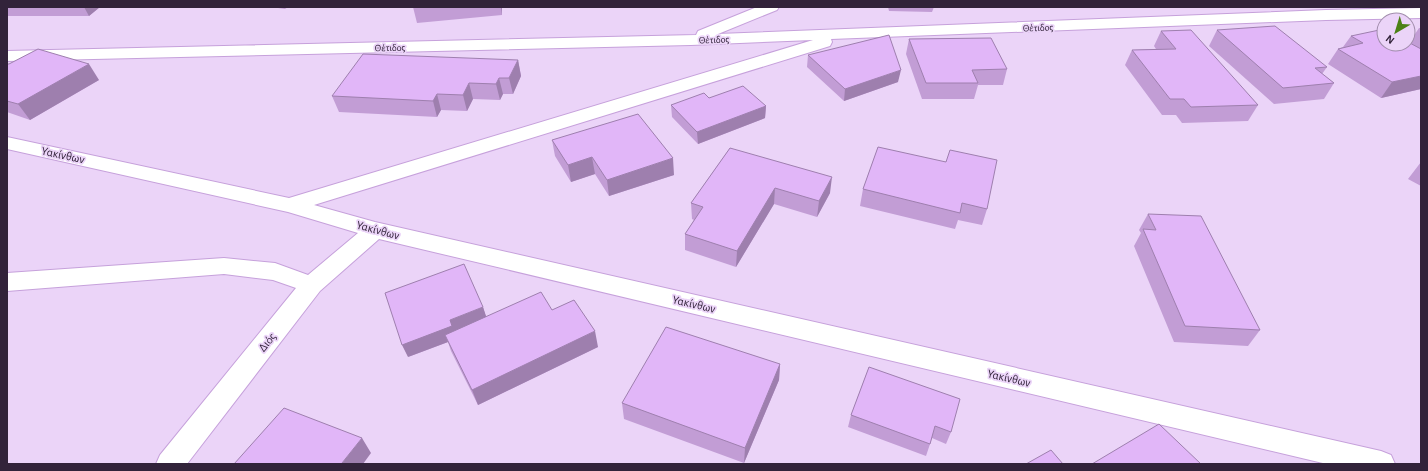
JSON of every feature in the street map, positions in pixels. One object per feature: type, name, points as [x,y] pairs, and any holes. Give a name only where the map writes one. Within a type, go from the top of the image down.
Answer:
[{"type":"street","points":[[691,40],[771,7]]},
{"type":"street","name":"Θέτιδος","points":[[7,56],[691,40],[851,34],[1328,11],[1421,13]]},
{"type":"street","points":[[289,205],[851,34]]},
{"type":"street","name":"Υακίνθων","points":[[7,143],[289,205],[376,230],[1381,464]]},
{"type":"street","name":"Διός","points":[[170,464],[312,285],[376,230]]},
{"type":"street","points":[[7,282],[224,266],[275,272],[312,285]]},
{"type":"building","points":[[1275,26],[1327,67],[1315,68],[1334,83],[1283,88],[1217,30]]},
{"type":"building","points":[[1191,30],[1258,105],[1191,107],[1184,99],[1170,99],[1132,50],[1176,49],[1161,31]]},
{"type":"building","points":[[1376,31],[1376,52],[1416,52],[1416,46],[1421,49],[1421,76],[1392,82],[1338,49],[1363,43],[1351,36]]},
{"type":"building","points":[[889,35],[901,70],[845,89],[808,55]]},
{"type":"building","points":[[991,38],[1007,69],[972,70],[978,83],[926,83],[909,39]]},
{"type":"building","points":[[38,49],[89,64],[18,104],[7,101],[7,64]]},
{"type":"building","points":[[363,54],[518,60],[509,78],[499,78],[496,84],[469,83],[463,95],[437,94],[433,101],[332,96]]},
{"type":"building","points":[[743,86],[766,106],[697,132],[671,105],[704,93],[709,98]]},
{"type":"building","points":[[638,114],[673,158],[607,180],[592,157],[568,165],[552,140]]},
{"type":"building","points":[[878,147],[946,162],[950,150],[997,160],[987,209],[962,203],[960,213],[863,189]]},
{"type":"building","points":[[730,148],[832,177],[819,201],[775,188],[737,251],[685,234],[703,207],[691,203]]},
{"type":"building","points":[[1148,214],[1201,216],[1260,330],[1185,326],[1143,229],[1156,230]]},
{"type":"building","points":[[464,264],[483,307],[450,320],[452,326],[402,345],[385,293]]},
{"type":"building","points":[[541,292],[552,310],[574,300],[595,331],[472,390],[445,335]]},
{"type":"building","points":[[666,327],[780,364],[745,448],[622,403]]},
{"type":"building","points":[[869,367],[960,399],[951,432],[935,426],[930,444],[851,415]]},
{"type":"building","points":[[284,408],[362,438],[342,463],[343,464],[234,464]]},
{"type":"building","points":[[1159,424],[1201,464],[1092,464]]},
{"type":"building","points":[[1051,450],[1063,464],[1026,464]]}]
